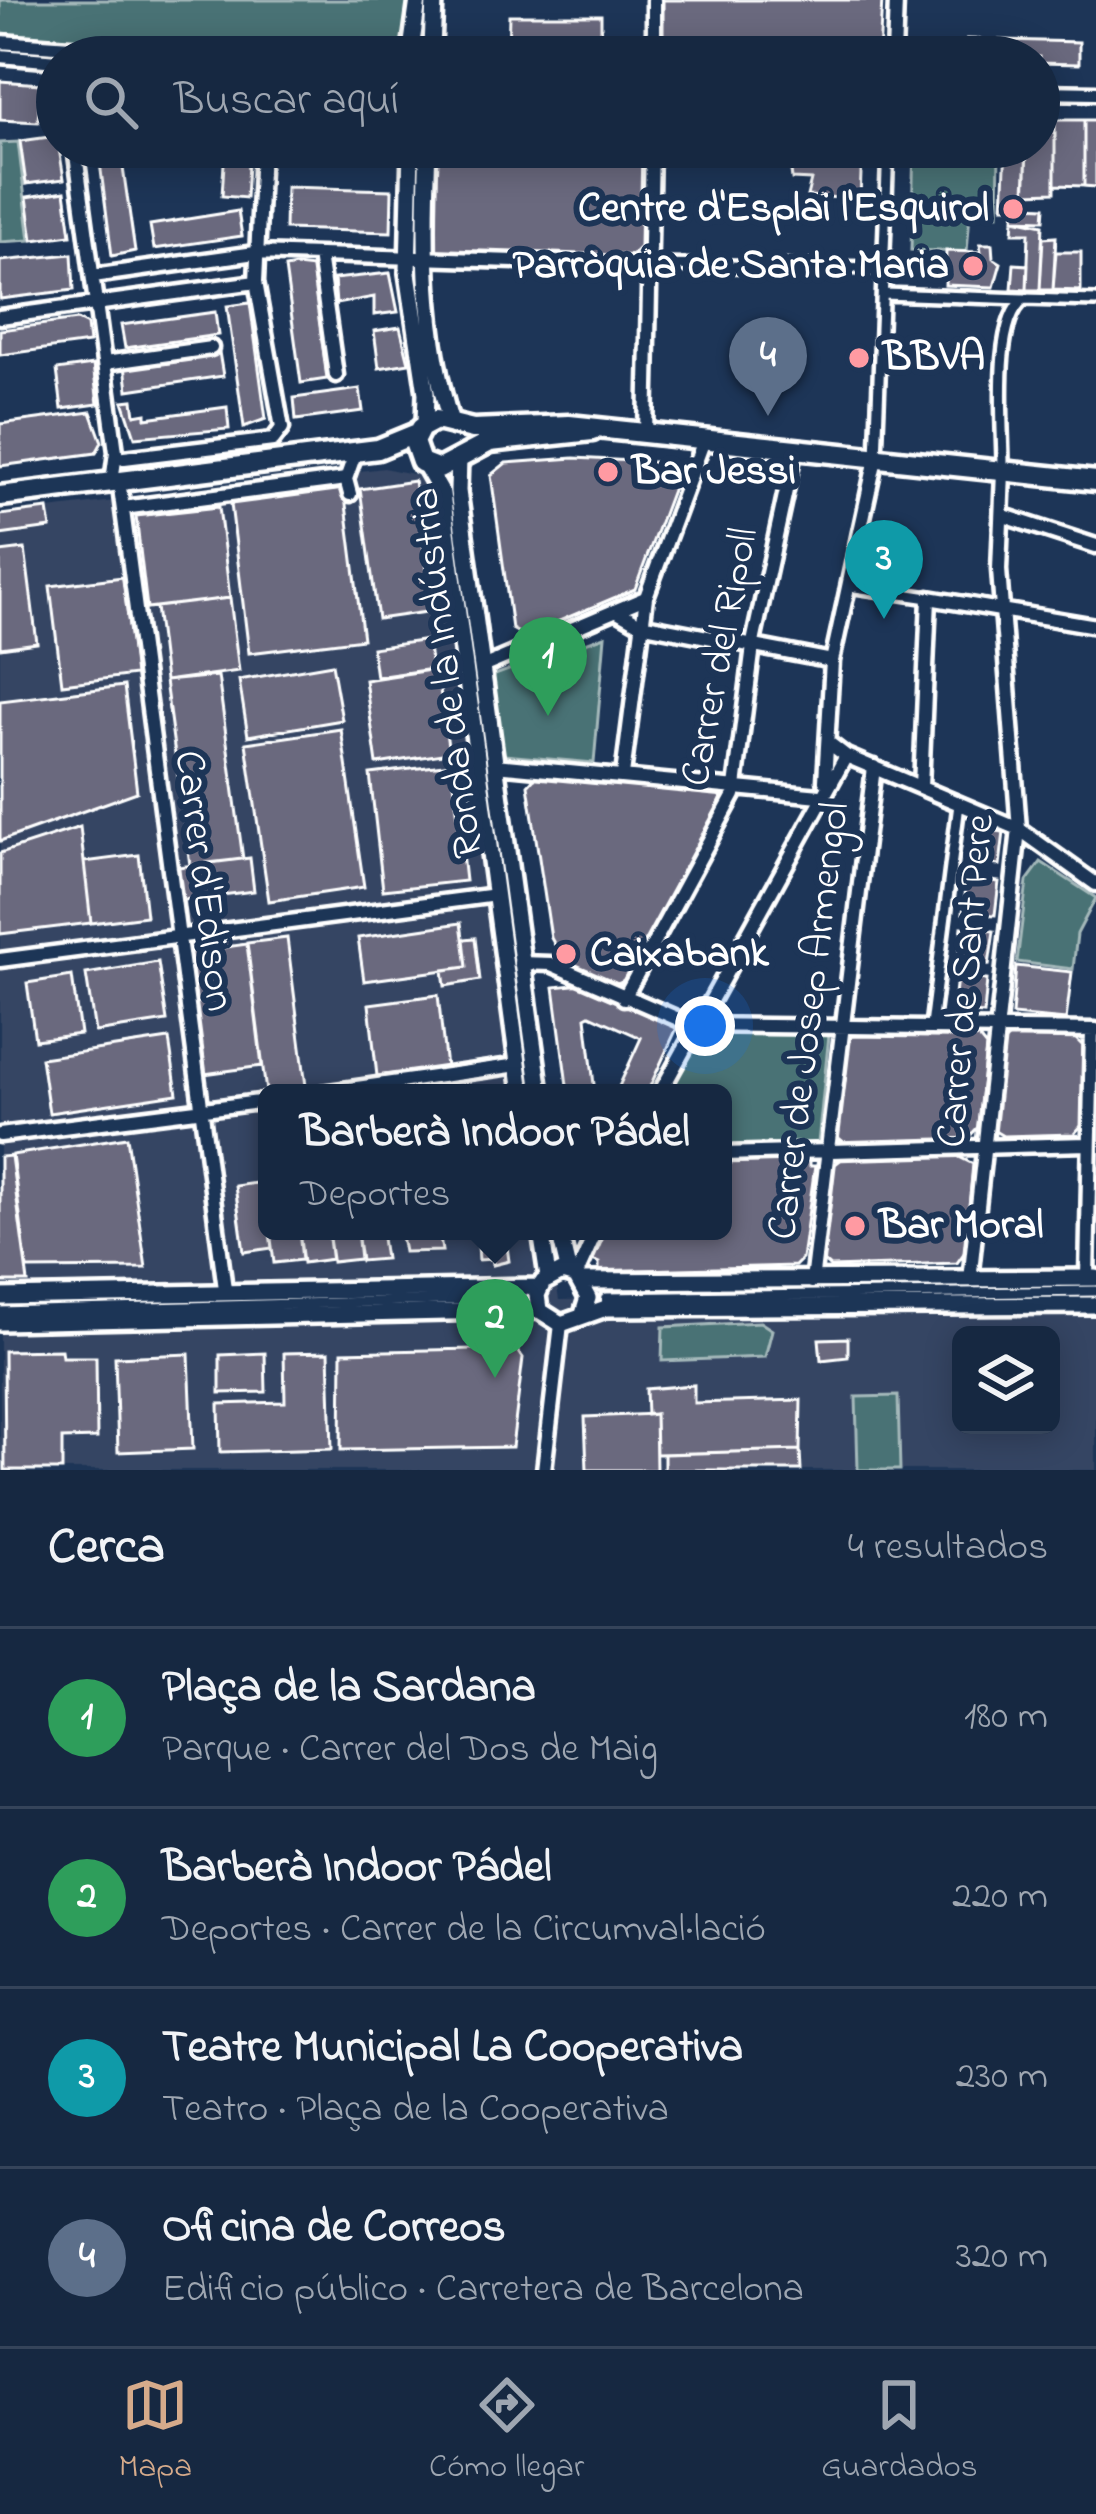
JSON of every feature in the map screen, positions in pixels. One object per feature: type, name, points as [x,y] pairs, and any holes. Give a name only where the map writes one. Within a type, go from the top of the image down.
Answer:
[{"type":"main road","points":[[0,496],[378,449],[421,428],[568,424],[592,431]]},
{"type":"main road","points":[[453,425],[463,443],[459,458]]},
{"type":"main road","points":[[421,428],[415,452],[425,465]]},
{"type":"main road","points":[[378,449],[444,469],[502,440],[592,431],[1096,481]]},
{"type":"street","points":[[414,36],[418,0]]},
{"type":"street","points":[[432,36],[434,0]]},
{"type":"street","points":[[654,0],[654,36]]},
{"type":"street","points":[[895,36],[896,0]]},
{"type":"street","points":[[0,42],[36,50]]},
{"type":"street","points":[[0,56],[36,55]]},
{"type":"street","points":[[1060,93],[1096,94]]},
{"type":"street","name":"Carrer d'Edison","points":[[78,168],[105,363],[115,481],[123,508],[225,1289]]},
{"type":"street","points":[[116,456],[136,458],[273,440],[282,428],[256,282],[261,168]]},
{"type":"street","points":[[412,168],[426,393],[421,428]]},
{"type":"street","points":[[426,168],[417,259],[440,383],[453,425]]},
{"type":"street","points":[[646,434],[652,168]]},
{"type":"street","points":[[822,792],[832,661],[876,458],[887,168]]},
{"type":"street","points":[[93,276],[255,253],[885,268]]},
{"type":"street","points":[[319,255],[336,375]]},
{"type":"street","points":[[0,317],[256,282]]},
{"type":"street","points":[[884,294],[1096,301]]},
{"type":"street","points":[[1004,472],[1004,342],[1009,312],[1024,299]]},
{"type":"street","points":[[105,363],[211,348]]},
{"type":"street","points":[[623,775],[646,597],[704,440]]},
{"type":"street","name":"Carrer del Ripoll","points":[[624,998],[736,786],[753,646],[795,449]]},
{"type":"street","points":[[350,494],[346,478],[356,451]]},
{"type":"street","points":[[314,482],[320,455]]},
{"type":"street","name":"Ronda de la Indústria","points":[[459,458],[459,500],[539,1084]]},
{"type":"street","name":"Ronda de la Indústria","points":[[425,465],[442,494],[521,1084]]},
{"type":"street","points":[[190,471],[212,494]]},
{"type":"street","name":"Carrer de Sant Pere","points":[[970,1280],[1018,829],[999,570],[1004,472]]},
{"type":"street","points":[[123,508],[346,478]]},
{"type":"street","points":[[1004,516],[1096,546]]},
{"type":"street","points":[[849,586],[1096,626]]},
{"type":"street","points":[[482,667],[646,597]]},
{"type":"street","points":[[921,788],[929,598]]},
{"type":"street","points":[[619,612],[640,624],[832,661]]},
{"type":"street","points":[[829,743],[846,756],[1018,829],[1096,884]]},
{"type":"street","points":[[664,1084],[692,1025],[846,756]]},
{"type":"street","points":[[495,765],[822,792]]},
{"type":"street","name":"Carrer de Josep Armengol","points":[[812,1282],[874,767]]},
{"type":"street","points":[[931,1027],[959,804]]},
{"type":"street","points":[[0,960],[496,895]]},
{"type":"street","points":[[520,963],[551,964],[692,1025],[1094,1030],[1088,1144],[1093,1282]]},
{"type":"street","points":[[385,1084],[518,1065]]},
{"type":"street","points":[[0,1136],[258,1102]]},
{"type":"street","points":[[732,1154],[1088,1144]]},
{"type":"street","points":[[539,1310],[544,1282],[542,1240]]},
{"type":"street","points":[[562,1240],[588,1298],[583,1314]]},
{"type":"street","points":[[576,1277],[592,1240]]},
{"type":"street","points":[[0,1297],[544,1282],[576,1277],[1093,1282]]},
{"type":"street","points":[[606,1298],[1093,1282]]},
{"type":"street","points":[[0,1312],[519,1299]]},
{"type":"street","points":[[561,1324],[606,1308],[1096,1305]]},
{"type":"street","points":[[0,1322],[539,1310],[561,1324]]},
{"type":"street","points":[[544,1470],[561,1324]]},
{"type":"shaded area","points":[[384,468],[417,475],[435,496],[526,1084],[258,1084],[258,1240],[549,1240],[559,1300],[1096,1290],[1096,1470],[0,1470],[0,515]]},
{"type":"green space","points":[[0,0],[410,0],[408,36],[0,36]]},
{"type":"green space","points":[[18,142],[30,240],[0,242],[0,143]]},
{"type":"green space","points":[[913,168],[999,168],[998,215],[970,214],[967,252],[911,250]]},
{"type":"green space","points":[[605,636],[594,763],[504,755],[492,676]]},
{"type":"green space","points":[[1041,862],[1096,898],[1077,934],[1073,969],[1017,962],[1027,881]]},
{"type":"green space","points":[[698,1034],[829,1035],[818,1143],[732,1147],[732,1084],[673,1084]]},
{"type":"green space","points":[[760,1322],[772,1330],[765,1357],[662,1361],[663,1327]]},
{"type":"green space","points":[[898,1396],[900,1470],[858,1470],[856,1397]]},
{"type":"building","points":[[662,0],[882,0],[880,36],[661,36]]},
{"type":"building","points":[[509,15],[601,15],[601,36],[508,36]]},
{"type":"building","points":[[1060,41],[1079,42],[1079,64],[1060,64]]},
{"type":"building","points":[[0,81],[36,84],[36,122],[0,120]]},
{"type":"building","points":[[1060,120],[1084,120],[1084,186],[1055,185],[1055,168],[1060,168]]},
{"type":"building","points":[[1084,120],[1096,120],[1096,187],[1084,186]]},
{"type":"building","points":[[36,139],[36,168],[62,168],[64,179],[26,184],[20,141]]},
{"type":"building","points":[[101,168],[123,168],[135,251],[112,256]]},
{"type":"building","points":[[224,168],[248,168],[246,198],[222,196]]},
{"type":"building","points":[[437,168],[642,168],[640,247],[627,260],[444,254],[431,248]]},
{"type":"building","points":[[791,168],[861,168],[860,199],[807,196],[811,180],[792,179]]},
{"type":"building","points":[[1005,168],[1026,168],[1025,206],[1045,207],[1044,220],[1014,219],[1015,207],[1003,207]]},
{"type":"building","points":[[1026,168],[1055,168],[1055,192],[1025,193]]},
{"type":"building","points":[[286,187],[392,190],[391,232],[285,229]]},
{"type":"building","points":[[65,191],[71,235],[33,240],[27,197]]},
{"type":"building","points":[[238,211],[242,236],[154,249],[150,225]]},
{"type":"building","points":[[1014,219],[1043,225],[1040,290],[1027,290],[1029,233],[1013,233]]},
{"type":"building","points":[[1056,237],[1053,290],[1040,290],[1043,238]]},
{"type":"building","name":"Parròquia de Santa Maria","points":[[980,244],[992,244],[993,258],[1001,263],[994,287],[945,285],[946,251],[981,252]]},
{"type":"building","points":[[1056,252],[1081,252],[1081,291],[1053,290]]},
{"type":"building","points":[[72,254],[74,290],[0,299],[0,261]]},
{"type":"building","points":[[1014,264],[1028,265],[1027,290],[1012,289]]},
{"type":"building","points":[[285,268],[313,268],[327,379],[301,383]]},
{"type":"building","points":[[390,273],[398,312],[374,315],[374,297],[336,304],[334,279]]},
{"type":"building","points":[[250,303],[266,419],[244,427],[227,306]]},
{"type":"building","points":[[215,312],[218,335],[125,348],[121,325]]},
{"type":"building","points":[[77,320],[87,325],[89,343],[0,355],[0,330]]},
{"type":"building","points":[[400,327],[409,363],[379,368],[374,331]]},
{"type":"building","points":[[219,352],[223,376],[128,390],[125,366]]},
{"type":"building","points":[[93,365],[98,404],[62,409],[57,370]]},
{"type":"building","points":[[360,389],[363,411],[296,420],[294,398]]},
{"type":"building","points":[[133,400],[135,415],[146,413],[146,418],[227,407],[229,429],[135,437],[123,401]]},
{"type":"building","points":[[91,412],[102,442],[96,453],[0,466],[0,424]]},
{"type":"building","points":[[574,458],[672,463],[678,474],[635,589],[524,636],[512,629],[491,475],[506,463]]},
{"type":"building","points":[[414,481],[433,611],[378,619],[360,489]]},
{"type":"building","points":[[344,489],[363,639],[249,653],[231,504]]},
{"type":"building","points":[[219,507],[230,598],[147,608],[136,516]]},
{"type":"building","points":[[48,509],[51,528],[0,535],[0,515]]},
{"type":"building","points":[[25,549],[37,643],[0,648],[0,552]]},
{"type":"building","points":[[123,577],[135,675],[62,684],[50,586]]},
{"type":"building","points":[[230,598],[239,671],[165,681],[156,607]]},
{"type":"building","points":[[428,640],[432,669],[376,677],[372,648]]},
{"type":"building","points":[[332,664],[342,720],[248,736],[239,680]]},
{"type":"building","points":[[437,669],[449,753],[377,764],[365,680]]},
{"type":"building","points":[[218,676],[243,859],[190,865],[165,681]]},
{"type":"building","points":[[124,686],[137,792],[0,841],[0,701]]},
{"type":"building","points":[[341,729],[364,887],[269,901],[246,743]]},
{"type":"building","points":[[452,764],[465,881],[383,890],[370,774]]},
{"type":"building","points":[[536,776],[717,790],[722,801],[627,979],[615,984],[564,961],[551,938],[528,785]]},
{"type":"building","points":[[80,827],[91,923],[0,934],[0,853]]},
{"type":"building","points":[[971,828],[1004,832],[1000,865],[968,862]]},
{"type":"building","points":[[139,855],[146,916],[91,923],[84,862]]},
{"type":"building","points":[[250,858],[254,891],[182,900],[178,867]]},
{"type":"building","points":[[967,878],[999,882],[995,915],[963,913]]},
{"type":"building","points":[[461,923],[467,967],[364,981],[358,938]]},
{"type":"building","points":[[962,927],[994,931],[989,965],[958,962]]},
{"type":"building","points":[[287,938],[306,1084],[265,1084],[247,943]]},
{"type":"building","points":[[475,938],[480,980],[445,986],[443,970],[467,967],[464,939]]},
{"type":"building","points":[[247,944],[262,1066],[204,1074],[189,952]]},
{"type":"building","points":[[158,962],[167,1021],[95,1032],[86,974]]},
{"type":"building","points":[[1016,966],[1072,972],[1066,1020],[1012,1015]]},
{"type":"building","points":[[72,976],[80,1034],[35,1040],[27,983]]},
{"type":"building","points":[[957,977],[987,980],[984,1014],[953,1011]]},
{"type":"building","points":[[582,984],[677,1028],[651,1084],[620,1084],[641,1038],[590,1015],[586,1017],[594,1084],[567,1084],[554,987]]},
{"type":"building","points":[[438,995],[446,1068],[377,1076],[369,1004]]},
{"type":"building","points":[[857,1032],[977,1036],[986,1047],[978,1127],[966,1140],[846,1144],[835,1135],[843,1045]]},
{"type":"building","points":[[1010,1036],[1075,1038],[1083,1046],[1082,1125],[1074,1134],[1003,1136],[993,1130],[1004,1042]]},
{"type":"building","points":[[169,1039],[177,1094],[49,1113],[41,1058]]},
{"type":"building","points":[[127,1137],[146,1268],[27,1269],[12,1155]]},
{"type":"building","points":[[951,1153],[973,1164],[965,1252],[957,1263],[830,1267],[820,1258],[830,1168],[843,1158]]},
{"type":"building","points":[[11,1156],[28,1282],[0,1282],[0,1157]]},
{"type":"building","points":[[809,1159],[809,1166],[815,1166],[802,1259],[795,1266],[599,1271],[599,1263],[590,1259],[599,1240],[732,1240],[732,1161]]},
{"type":"building","points":[[258,1183],[258,1240],[271,1240],[272,1248],[244,1252],[235,1186]]},
{"type":"building","points":[[271,1240],[300,1240],[302,1260],[274,1263]]},
{"type":"building","points":[[300,1240],[329,1240],[332,1259],[303,1263]]},
{"type":"building","points":[[329,1240],[358,1240],[360,1259],[332,1262]]},
{"type":"building","points":[[358,1240],[382,1240],[385,1259],[361,1261]]},
{"type":"building","points":[[402,1240],[440,1240],[442,1251],[404,1252]]},
{"type":"building","points":[[478,1240],[491,1240],[492,1259],[479,1260]]},
{"type":"building","points":[[492,1240],[506,1240],[509,1261],[493,1265]]},
{"type":"building","points":[[848,1338],[848,1357],[821,1360],[819,1339]]},
{"type":"building","points":[[516,1348],[523,1358],[512,1447],[341,1450],[342,1352]]},
{"type":"building","points":[[61,1350],[62,1357],[96,1357],[97,1438],[62,1439],[62,1470],[5,1470],[4,1351]]},
{"type":"building","points":[[329,1352],[332,1449],[220,1452],[219,1404],[285,1402],[284,1353]]},
{"type":"building","points":[[265,1353],[266,1392],[220,1393],[220,1355]]},
{"type":"building","points":[[189,1354],[193,1449],[118,1452],[115,1357]]},
{"type":"building","points":[[694,1385],[694,1403],[801,1400],[800,1450],[656,1454],[655,1414],[647,1415],[646,1389]]},
{"type":"building","points":[[655,1414],[656,1470],[587,1470],[585,1417]]},
{"type":"building","points":[[800,1450],[801,1470],[664,1470],[664,1454]]},
{"type":"place","name":"Centre d'Esplai l'Esquirol","points":[[1013,209]]},
{"type":"place","name":"Parròquia de Santa Maria","points":[[973,266]]},
{"type":"place","name":"BBVA","points":[[859,358]]},
{"type":"place","name":"Oficina de Correos","points":[[768,416]]},
{"type":"place","name":"Bar Jessi","points":[[608,472]]},
{"type":"place","name":"Teatre Municipal La Cooperativa","points":[[884,619]]},
{"type":"place","name":"Plaça de la Sardana","points":[[548,716]]},
{"type":"place","name":"Caixabank","points":[[566,954]]},
{"type":"place","name":"Bar Moral","points":[[855,1226]]},
{"type":"place","name":"Barberà Indoor Pádel","points":[[495,1378]]}]
